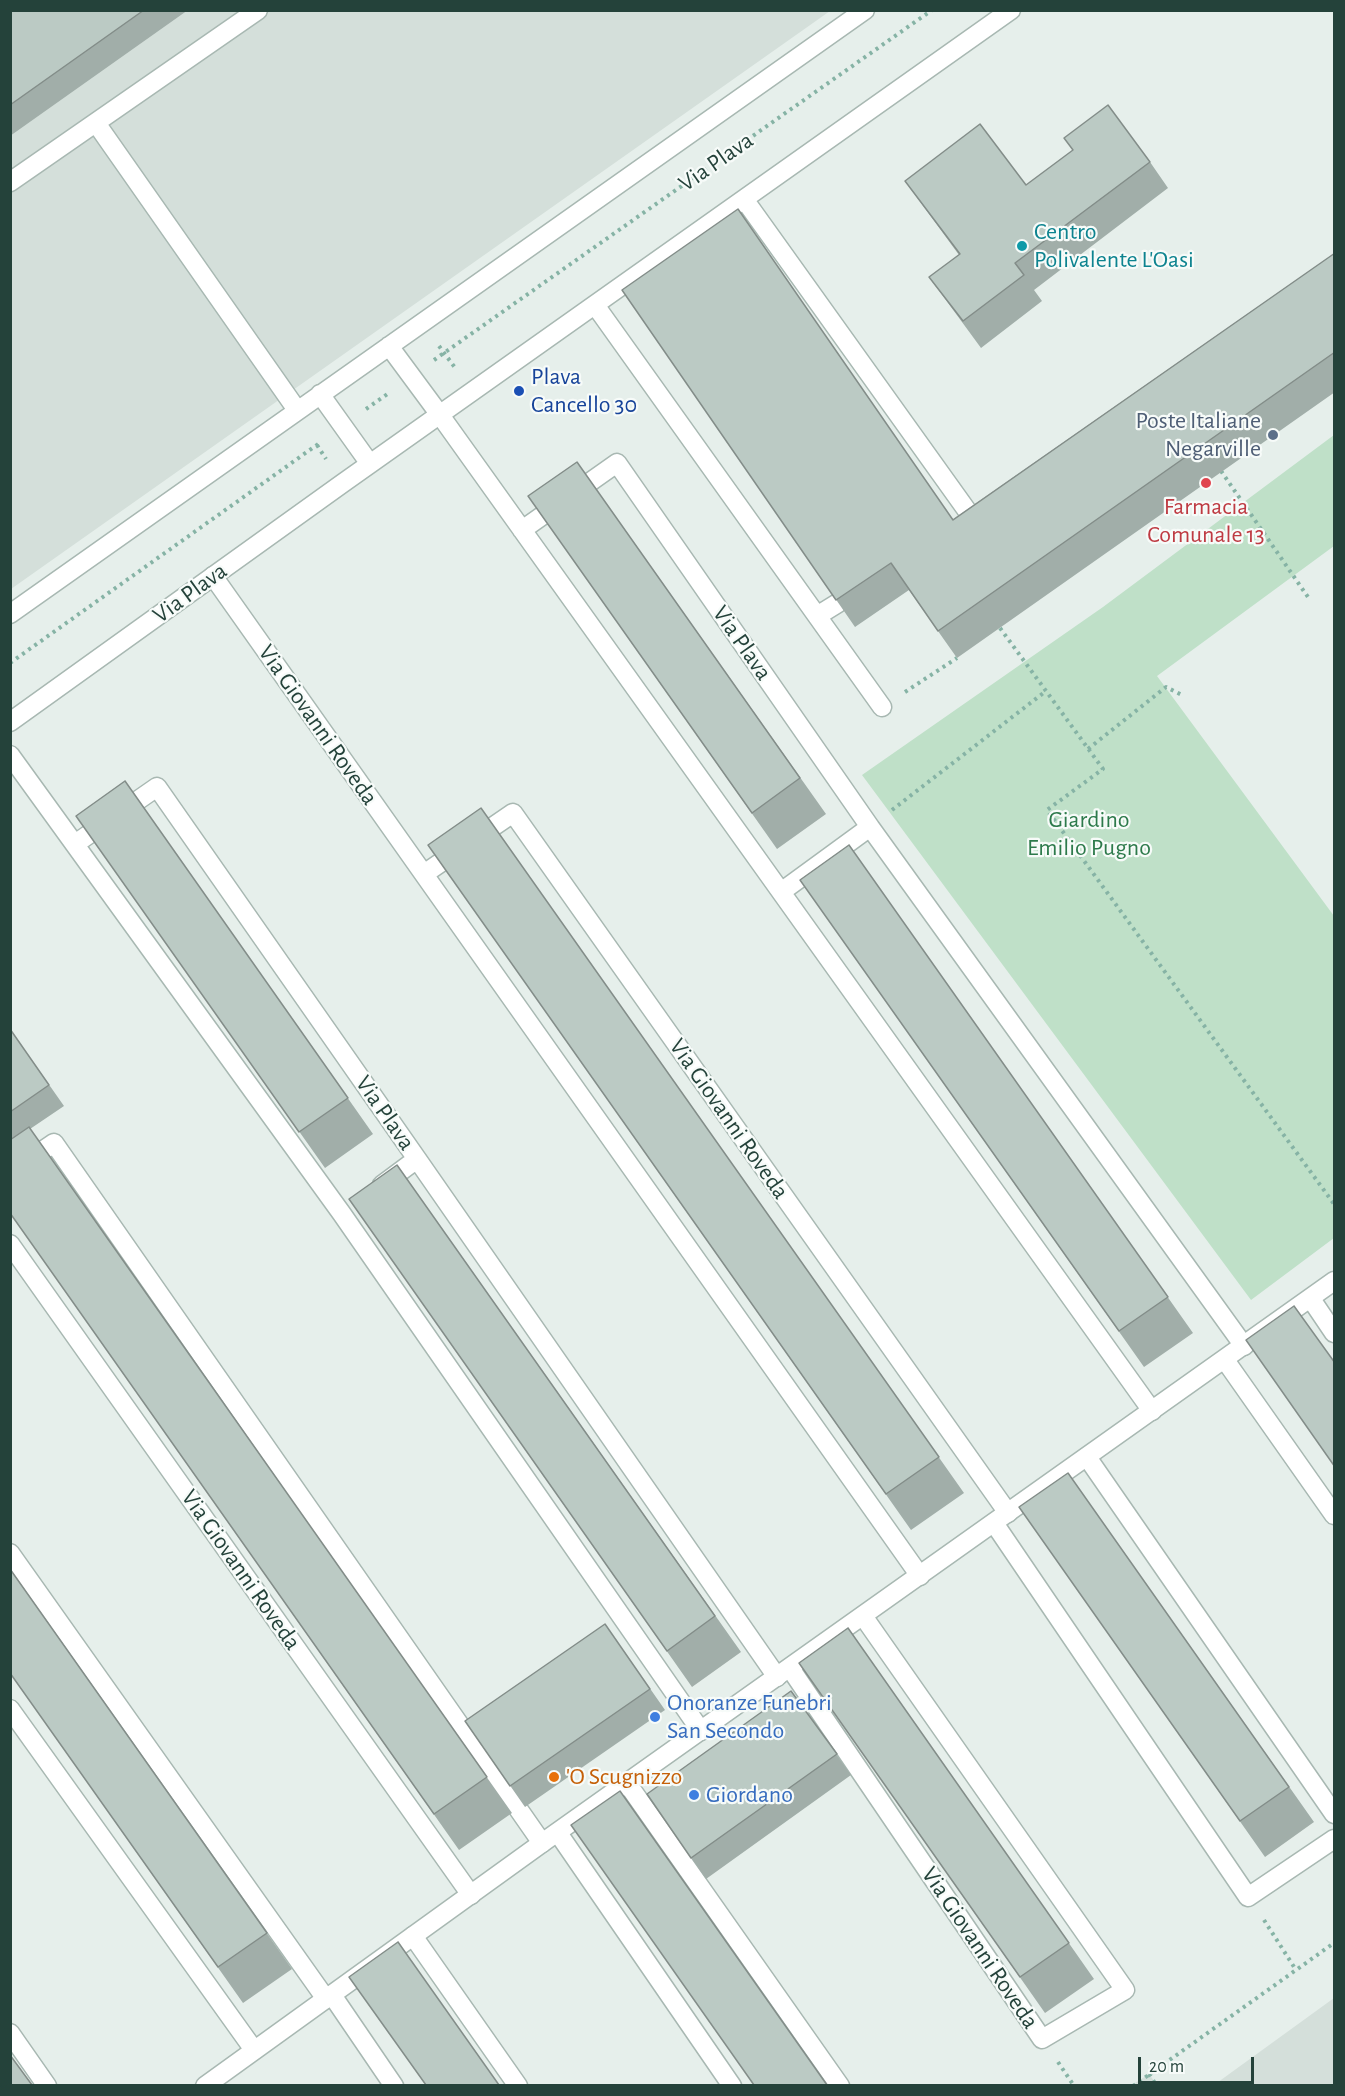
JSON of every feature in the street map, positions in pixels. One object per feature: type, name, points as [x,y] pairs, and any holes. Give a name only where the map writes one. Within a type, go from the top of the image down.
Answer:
[{"type":"street","points":[[10,182],[258,10]]},
{"type":"street","name":"Via Plava","points":[[10,614],[865,10]]},
{"type":"street","name":"Via Plava","points":[[10,722],[1011,10]]},
{"type":"street","points":[[96,123],[297,410]]},
{"type":"street","name":"Via Plava","points":[[744,199],[968,512]]},
{"type":"street","points":[[595,305],[882,707]]},
{"type":"street","points":[[389,346],[1152,1411]]},
{"type":"street","points":[[320,394],[370,464]]},
{"type":"street","name":"Via Plava","points":[[522,531],[616,463],[870,827]]},
{"type":"street","name":"Via Giovanni Roveda","points":[[213,576],[920,1576]]},
{"type":"street","points":[[817,616],[838,603]]},
{"type":"street","points":[[10,755],[347,1211],[701,1731]]},
{"type":"street","name":"Via Plava","points":[[75,844],[157,787],[417,1159],[370,1194]]},
{"type":"street","name":"Via Giovanni Roveda","points":[[424,874],[513,813],[1001,1518],[1248,1897]]},
{"type":"street","points":[[781,892],[870,827],[1244,1346]]},
{"type":"street","points":[[10,1173],[54,1143],[475,1734],[542,1843]]},
{"type":"street","name":"Via Giovanni Roveda","points":[[417,1159],[784,1672],[1042,2039],[1125,1990],[863,1616]]},
{"type":"street","name":"Via Giovanni Roveda","points":[[10,1244],[471,1895]]},
{"type":"street","points":[[205,2085],[542,1843],[1335,1281]]},
{"type":"street","points":[[1311,1299],[1335,1333]]},
{"type":"street","points":[[1225,1360],[1335,1515]]},
{"type":"street","points":[[1087,1458],[1335,1814]]},
{"type":"street","points":[[10,1553],[394,2085]]},
{"type":"street","points":[[609,1638],[627,1625]]},
{"type":"street","points":[[10,1709],[254,2050]]},
{"type":"street","points":[[627,1784],[840,2085]]},
{"type":"street","points":[[558,1833],[732,2085]]},
{"type":"street","points":[[1248,1897],[1335,1839]]},
{"type":"street","points":[[413,1936],[518,2085]]},
{"type":"street","points":[[10,2033],[47,2085]]},
{"type":"path","name":"Via Plava","points":[[10,663],[411,376],[932,10]]},
{"type":"path","points":[[1221,471],[1310,600]]},
{"type":"path","points":[[1000,628],[1103,769],[1047,810],[1335,1204]]},
{"type":"path","points":[[882,707],[957,658]]},
{"type":"path","points":[[1088,749],[1166,687],[1182,695]]},
{"type":"path","points":[[870,827],[1046,692]]},
{"type":"path","points":[[1248,1897],[1296,1970]]},
{"type":"path","points":[[1133,2085],[1335,1943]]},
{"type":"path","points":[[1149,2074],[1157,2085]]},
{"type":"shaded area","points":[[11,11],[830,11],[11,589]]},
{"type":"shaded area","points":[[1334,1998],[1334,2085],[1214,2085]]},
{"type":"shaded area","points":[[1149,2074],[1157,2085],[1132,2085]]},
{"type":"green space","name":"Giardino Emilio Pugno","points":[[1334,435],[1334,546],[1157,676],[1334,916],[1334,1238],[1251,1300],[862,775],[1103,607]]},
{"type":"building","points":[[10,10],[144,10],[10,105]]},
{"type":"building","name":"Centro Polivalente L'Oasi","points":[[1108,105],[1150,162],[1015,263],[1024,275],[963,321],[929,277],[960,254],[905,181],[980,124],[1026,185],[1073,150],[1064,138]]},
{"type":"building","points":[[738,209],[953,520],[1335,253],[1335,352],[938,631],[891,563],[836,600],[622,290]]},
{"type":"building","points":[[577,462],[800,778],[752,813],[528,496]]},
{"type":"building","points":[[125,781],[348,1098],[299,1132],[76,816]]},
{"type":"building","points":[[481,808],[939,1457],[886,1494],[428,845]]},
{"type":"building","points":[[849,845],[1168,1297],[1119,1331],[800,880]]},
{"type":"building","points":[[10,1029],[49,1085],[10,1112]]},
{"type":"building","points":[[29,1127],[487,1777],[434,1814],[10,1213],[10,1140]]},
{"type":"building","points":[[397,1165],[715,1616],[667,1651],[349,1199]]},
{"type":"building","points":[[1294,1306],[1335,1363],[1335,1467],[1246,1340]]},
{"type":"building","points":[[1068,1473],[1289,1787],[1240,1821],[1019,1507]]},
{"type":"building","points":[[10,1569],[267,1933],[218,1967],[10,1673]]},
{"type":"building","points":[[605,1624],[650,1689],[510,1786],[465,1721]]},
{"type":"building","points":[[848,1628],[1069,1943],[1020,1977],[799,1663]]},
{"type":"building","points":[[791,1691],[837,1754],[691,1858],[647,1794]]},
{"type":"building","points":[[620,1791],[827,2085],[754,2085],[571,1825]]},
{"type":"building","points":[[398,1942],[499,2085],[426,2085],[349,1977]]},
{"type":"building","points":[[10,2055],[32,2085],[10,2085]]},
{"type":"place","name":"Centro Polivalente L'Oasi","points":[[1022,246]]},
{"type":"place","name":"Plava Cancello 30","points":[[519,391]]},
{"type":"place","name":"Poste Italiane Negarville","points":[[1273,435]]},
{"type":"place","name":"Farmacia Comunale 13","points":[[1206,483]]},
{"type":"place","name":"Onoranze Funebri San Secondo","points":[[655,1717]]},
{"type":"place","name":"'O Scugnizzo","points":[[554,1777]]},
{"type":"place","name":"Giordano","points":[[694,1795]]}]
